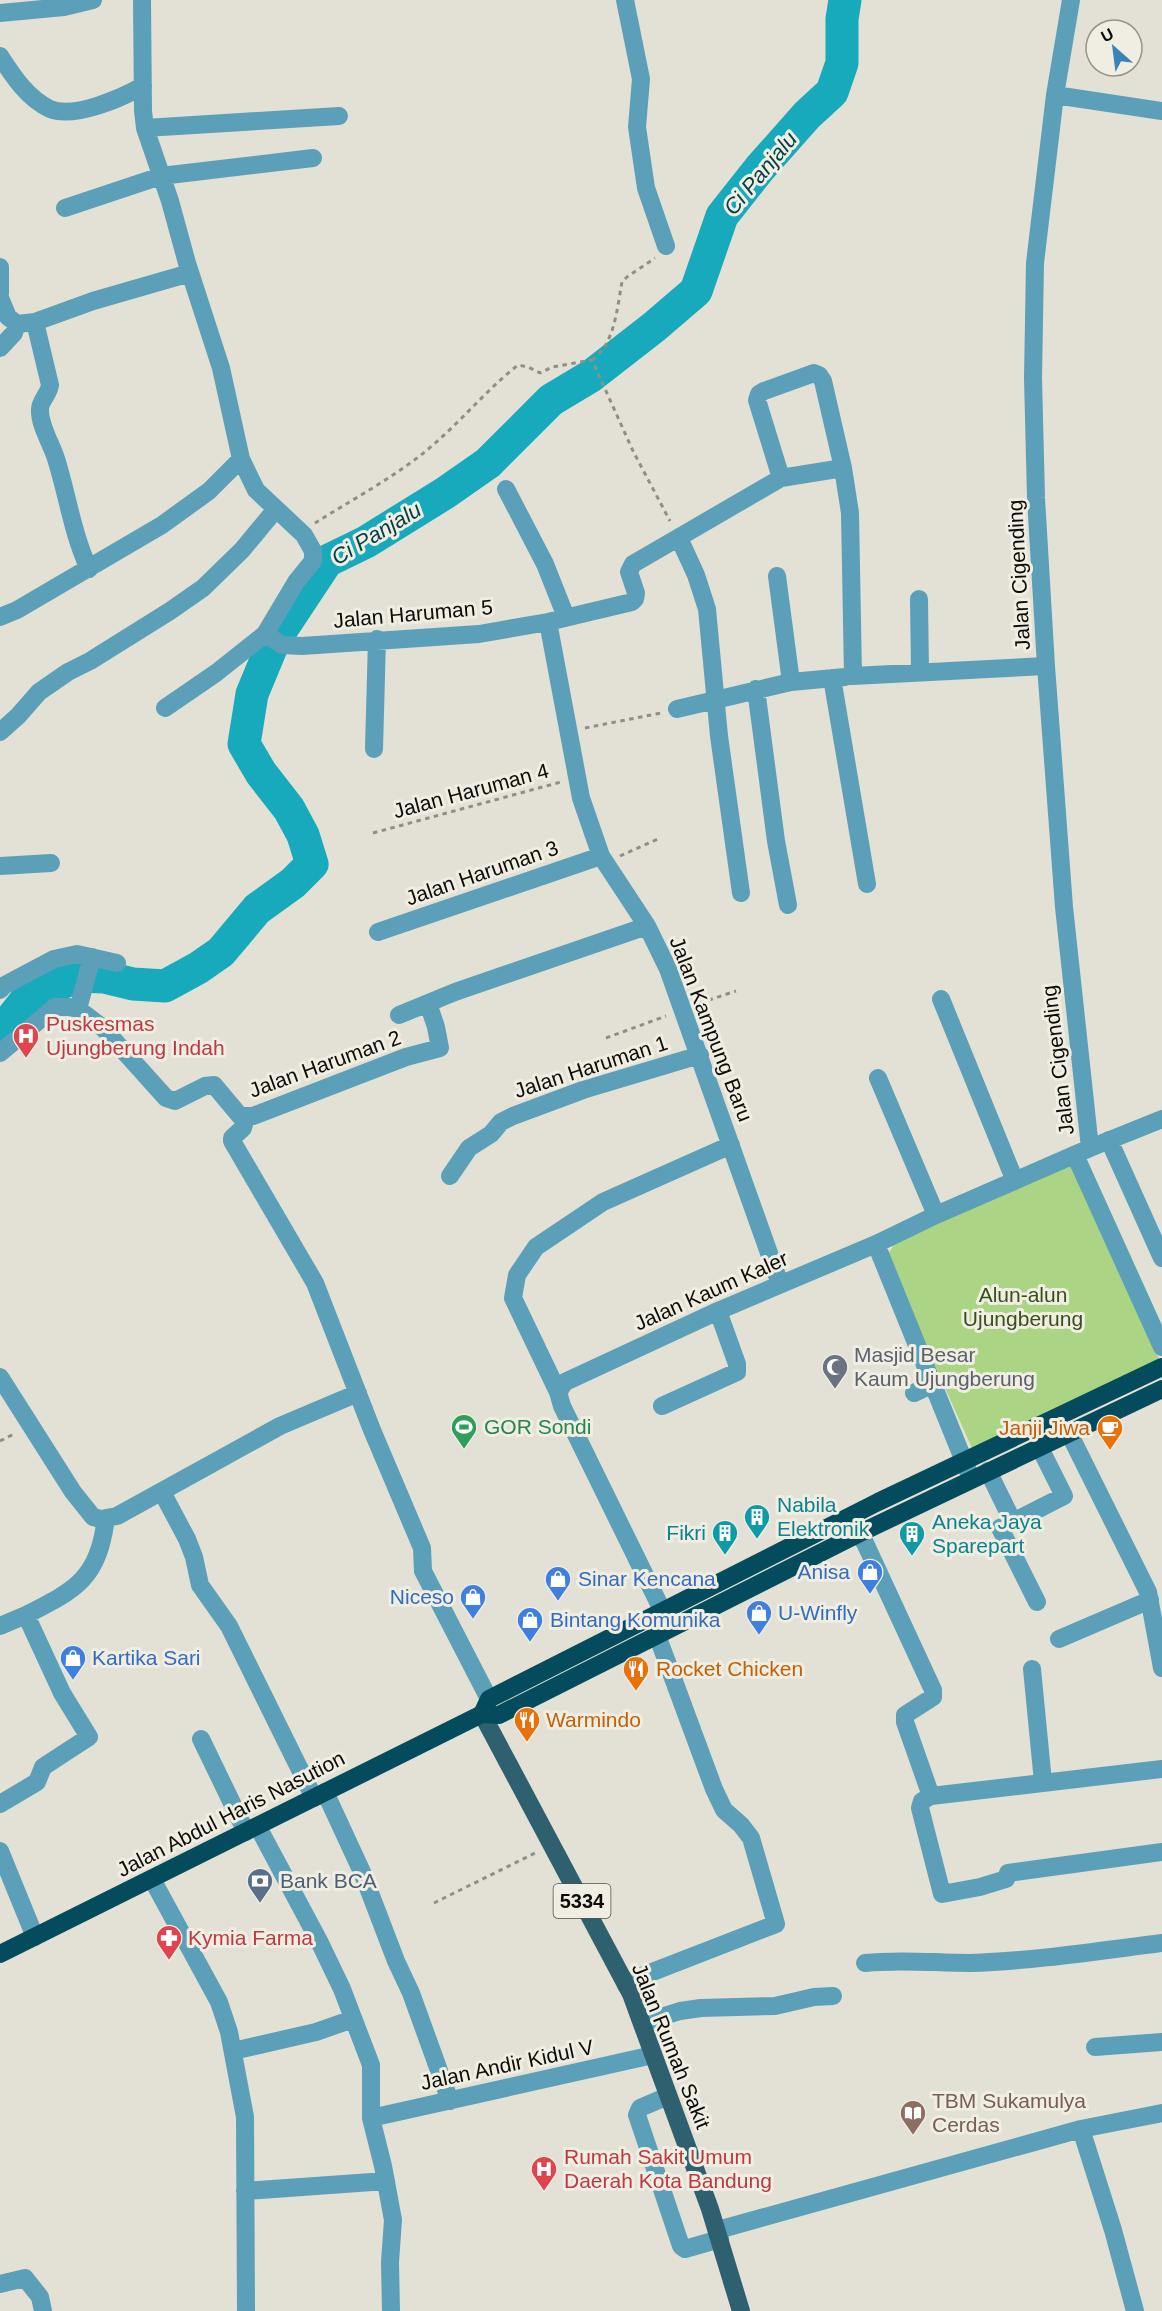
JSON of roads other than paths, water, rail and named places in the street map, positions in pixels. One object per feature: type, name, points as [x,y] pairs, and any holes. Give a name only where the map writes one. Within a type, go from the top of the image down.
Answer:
[{"type":"highway","name":"Jalan Abdul Haris Nasution","points":[[0,1954],[319,1795],[875,1495],[964,1461],[1162,1367]]},
{"type":"highway","name":"Jalan Abdul Haris Nasution","points":[[486,1706],[499,1715],[858,1534],[1162,1389]]},
{"type":"main road","name":"Jalan Rumah Sakit","points":[[486,1706],[552,1844],[626,1985],[719,2234],[741,2311]]},
{"type":"street","points":[[0,13],[64,7],[93,0]]},
{"type":"street","points":[[142,0],[142,111],[145,128],[221,368],[241,459],[256,490],[301,532],[313,551],[313,561],[296,582],[272,638],[165,708]]},
{"type":"street","points":[[625,0],[641,79],[637,127],[645,188],[666,246]]},
{"type":"street","name":"Jalan Cigending","points":[[1071,0],[1055,95],[1035,263],[1033,367],[1036,498],[1046,666],[1083,1151],[1162,1347]]},
{"type":"street","points":[[0,56],[24,90],[52,110],[70,111],[89,108],[129,94],[143,86]]},
{"type":"street","points":[[1055,95],[1162,111]]},
{"type":"street","points":[[145,128],[339,116]]},
{"type":"street","points":[[65,208],[161,176],[313,158]]},
{"type":"street","points":[[0,267],[0,296],[8,317],[26,323]]},
{"type":"street","points":[[0,348],[26,323],[190,273]]},
{"type":"street","points":[[26,323],[50,385],[39,407],[40,417],[57,461],[78,546],[89,569]]},
{"type":"street","points":[[782,478],[757,400],[759,394],[764,391],[814,373],[819,375],[823,381],[843,468],[850,513],[853,676]]},
{"type":"street","points":[[0,617],[17,610],[68,578],[89,569],[162,525],[209,492],[241,459]]},
{"type":"street","points":[[741,893],[726,792],[707,609],[696,575],[679,538],[782,478],[843,468]]},
{"type":"street","points":[[506,489],[545,564],[566,617]]},
{"type":"street","points":[[0,732],[39,692],[203,588],[242,550],[276,509]]},
{"type":"street","name":"Jalan Haruman 5","points":[[272,638],[302,646],[378,639],[479,634],[548,622],[632,602],[636,593],[629,572],[630,567],[679,538]]},
{"type":"street","points":[[777,576],[791,682]]},
{"type":"street","points":[[919,599],[920,672]]},
{"type":"street","name":"Jalan Kampung Baru","points":[[548,622],[581,798],[603,859],[647,926],[668,969],[780,1284]]},
{"type":"street","points":[[374,749],[378,639]]},
{"type":"street","points":[[677,709],[791,682],[853,676],[1046,666]]},
{"type":"street","points":[[832,678],[867,884]]},
{"type":"street","points":[[756,689],[776,841],[788,905]]},
{"type":"street","name":"Jalan Haruman 3","points":[[378,932],[603,859]]},
{"type":"street","points":[[0,866],[51,863]]},
{"type":"street","name":"Jalan Haruman 2","points":[[399,1016],[647,926]]},
{"type":"street","points":[[0,990],[5,985],[54,959],[77,954],[90,965],[117,963]]},
{"type":"street","points":[[0,1053],[55,1007],[69,1007],[80,1003],[90,965]]},
{"type":"street","points":[[941,999],[1015,1181]]},
{"type":"street","name":"Jalan Haruman 2","points":[[80,1003],[166,1098],[175,1101],[214,1084],[240,1116],[246,1117],[406,1057],[440,1047],[428,1004]]},
{"type":"street","name":"Jalan Haruman 1","points":[[450,1176],[469,1148],[491,1134],[501,1122],[513,1116],[583,1090],[700,1055]]},
{"type":"street","points":[[878,1078],[936,1215]]},
{"type":"street","points":[[246,1117],[243,1128],[232,1138],[232,1141],[315,1282],[422,1548],[423,1571],[486,1706]]},
{"type":"street","name":"Jalan Kaum Kaler","points":[[561,1387],[718,1311],[876,1244],[936,1215],[1083,1151],[1162,1119]]},
{"type":"street","points":[[1109,1140],[1162,1258]]},
{"type":"street","points":[[662,1610],[562,1406],[561,1387],[519,1315],[513,1298],[517,1275],[536,1247],[603,1202],[731,1144]]},
{"type":"street","points":[[876,1244],[964,1461],[980,1475],[1013,1522]]},
{"type":"street","points":[[662,1406],[737,1372],[737,1365],[718,1311]]},
{"type":"street","points":[[0,1377],[72,1492],[93,1518],[117,1516],[280,1426],[358,1393]]},
{"type":"street","points":[[914,1393],[933,1384]]},
{"type":"street","points":[[1069,1433],[1154,1593],[1162,1668]]},
{"type":"street","points":[[1036,1602],[1000,1528],[1064,1496],[1040,1448]]},
{"type":"street","points":[[162,1492],[187,1539],[194,1557],[200,1585],[229,1626],[362,1872],[396,1961],[411,1993],[450,2101]]},
{"type":"street","points":[[0,1626],[74,1589],[87,1577],[96,1559],[104,1534],[106,1518]]},
{"type":"street","points":[[858,1534],[865,1543],[933,1690],[933,1697],[905,1715],[905,1722],[931,1796]]},
{"type":"street","points":[[1059,1639],[1154,1593]]},
{"type":"street","points":[[0,1804],[37,1782],[43,1767],[89,1737],[62,1693],[26,1615]]},
{"type":"street","points":[[626,1985],[642,1976],[776,1924],[751,1838],[741,1825],[724,1810],[714,1789],[657,1635]]},
{"type":"street","points":[[1032,1669],[1043,1782]]},
{"type":"street","points":[[201,1739],[252,1830],[319,1941],[342,1989],[371,2065],[371,2118],[393,2220],[390,2253],[391,2311]]},
{"type":"street","points":[[1162,1768],[931,1796],[922,1801],[920,1808],[942,1894],[980,1887],[1006,1879],[1008,1873],[1162,1852]]},
{"type":"street","points":[[0,1851],[35,1937]]},
{"type":"street","points":[[152,1879],[219,2002],[230,2032],[244,2117],[246,2311]]},
{"type":"street","points":[[865,1963],[894,1960],[970,1963],[1041,1958],[1162,1942]]},
{"type":"street","points":[[642,2024],[680,2011],[701,2008],[775,2006],[814,1997],[833,1996]]},
{"type":"street","points":[[233,2051],[316,2032],[353,2019]]},
{"type":"street","points":[[1095,2047],[1162,2042]]},
{"type":"street","name":"Jalan Andir Kidul V","points":[[371,2118],[653,2055]]},
{"type":"street","points":[[668,2096],[640,2108],[636,2115],[681,2246],[685,2248],[719,2234],[1082,2129],[1162,2113]]},
{"type":"street","points":[[1082,2129],[1135,2311]]},
{"type":"street","points":[[245,2191],[386,2181]]},
{"type":"street","points":[[0,2284],[25,2278],[40,2296],[43,2311]]},
{"type":"waterway","name":"Ci Panjalu","points":[[0,1033],[27,999],[77,976],[104,977],[133,984],[165,986],[221,952],[257,909],[293,883],[312,864],[303,835],[289,809],[261,773],[244,744],[252,694],[274,641],[327,561],[366,542],[445,493],[488,463],[551,400],[591,376],[696,291],[722,216],[760,168],[807,115],[832,92],[842,63],[842,19],[845,0]]},
{"type":"place","name":"Puskesmas Ujungberung Indah","points":[[26,1059]]},
{"type":"place","name":"Masjid Besar Kaum Ujungberung","points":[[835,1390]]},
{"type":"place","name":"GOR Sondi","points":[[464,1450]]},
{"type":"place","name":"Janji Jiwa","points":[[1110,1451]]},
{"type":"place","name":"Nabila Elektronik","points":[[757,1540]]},
{"type":"place","name":"Fikri","points":[[725,1556]]},
{"type":"place","name":"Aneka Jaya Sparepart","points":[[912,1557]]},
{"type":"place","name":"Anisa","points":[[870,1595]]},
{"type":"place","name":"Sinar Kencana","points":[[558,1602]]},
{"type":"place","name":"Niceso","points":[[473,1620]]},
{"type":"place","name":"U-Winfly","points":[[759,1636]]},
{"type":"place","name":"Bintang Komunika","points":[[530,1643]]},
{"type":"place","name":"Kartika Sari","points":[[73,1681]]},
{"type":"place","name":"Rocket Chicken","points":[[636,1692]]},
{"type":"place","name":"Warmindo","points":[[527,1743]]},
{"type":"place","name":"Bank BCA","points":[[260,1904]]},
{"type":"place","name":"Kymia Farma","points":[[169,1961]]},
{"type":"place","name":"TBM Sukamulya Cerdas","points":[[913,2136]]},
{"type":"place","name":"Rumah Sakit Umum Daerah Kota Bandung","points":[[544,2192]]},
{"type":"park label","name":"Alun-alun Ujungberung","points":[[1023,1307]]}]
